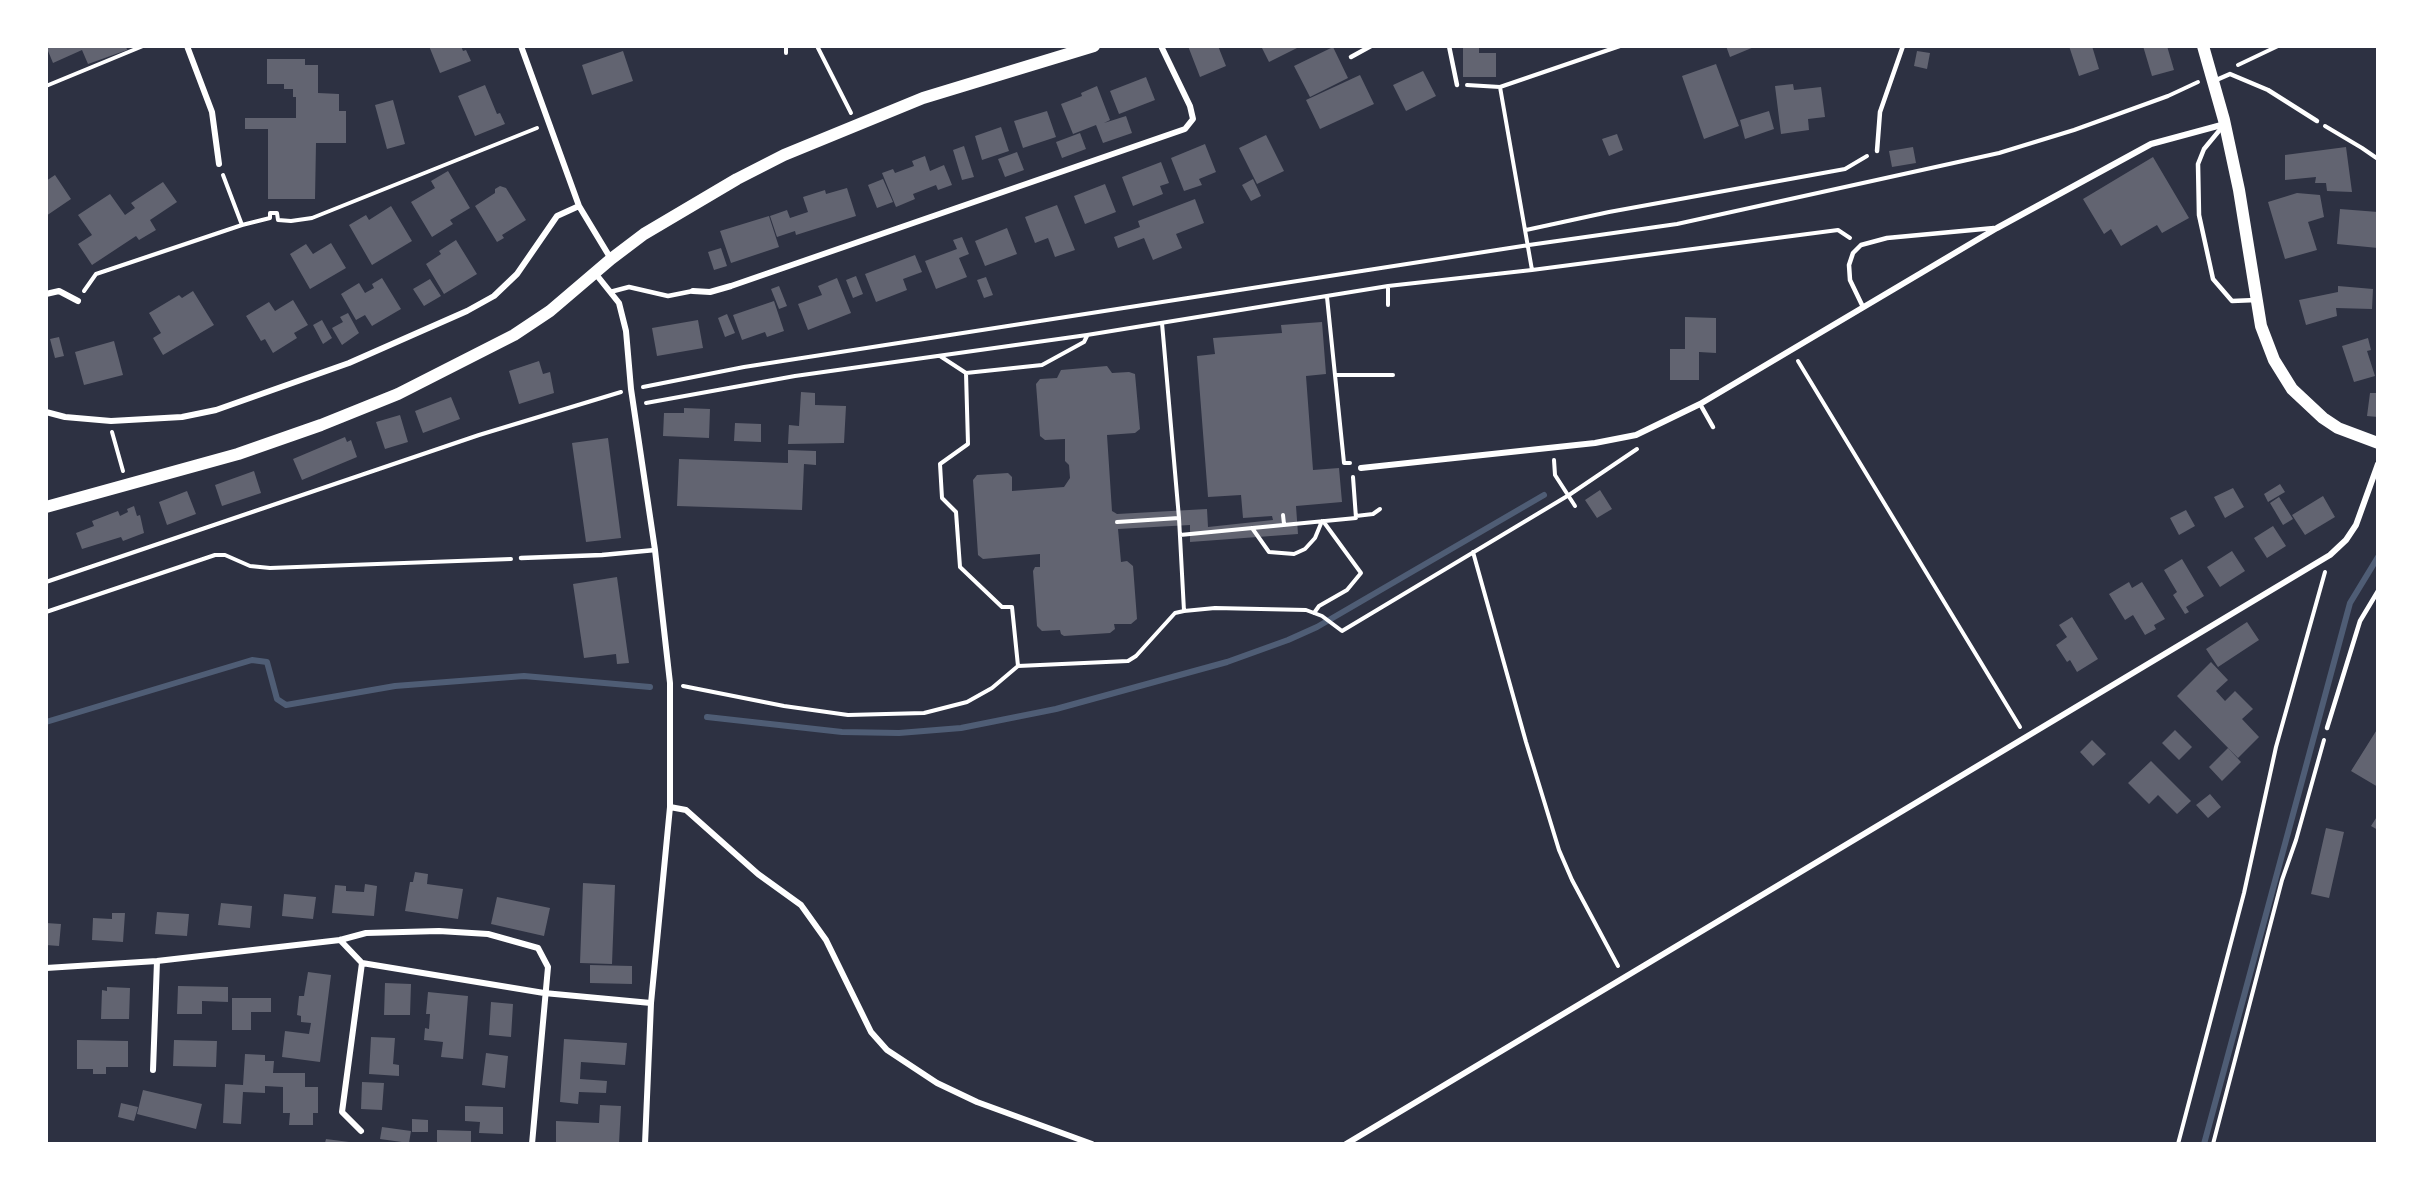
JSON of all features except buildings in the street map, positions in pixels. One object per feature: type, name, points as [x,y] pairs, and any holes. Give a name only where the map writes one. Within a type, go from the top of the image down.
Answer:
[{"type":"main road","points":[[46,507],[238,454],[321,425],[398,394],[514,335],[550,311],[611,259],[678,213],[737,179],[784,156],[923,99],[1094,46]]},
{"type":"main road","points":[[2203,46],[2225,124],[2239,190],[2261,326],[2271,352],[2292,389],[2323,418],[2338,428],[2378,443]]},
{"type":"street","points":[[187,46],[212,112],[219,164]]},
{"type":"street","points":[[521,46],[579,206],[611,259]]},
{"type":"street","points":[[693,291],[710,292],[731,286],[1185,129],[1193,119],[1190,106],[1161,46]]},
{"type":"street","points":[[1361,468],[1595,443],[1636,435],[1700,404],[1997,228],[2151,144],[2225,124]]},
{"type":"street","points":[[46,412],[65,417],[111,421],[146,421],[182,417],[216,410],[349,363],[467,311],[494,296],[517,274],[557,216],[579,206]]},
{"type":"street","points":[[595,273],[619,303],[626,331],[631,389],[655,550],[670,683],[670,807],[651,1003],[645,1143]]},
{"type":"street","points":[[46,294],[59,291],[78,300]]},
{"type":"street","points":[[1346,1143],[2331,555],[2346,540],[2356,525],[2378,464]]},
{"type":"street","points":[[670,807],[686,810],[758,874],[801,905],[826,940],[871,1032],[887,1050],[937,1083],[977,1102],[1092,1143]]},
{"type":"street","points":[[46,968],[157,961],[340,940],[366,933],[439,931],[488,934],[538,948],[548,967],[531,1143]]},
{"type":"street","points":[[340,940],[362,963],[544,993],[651,1003]]},
{"type":"street","points":[[153,1070],[157,961]]},
{"type":"street","points":[[361,1131],[342,1112],[362,963]]},
{"type":"lane","points":[[1351,57],[1371,46]]},
{"type":"lane","points":[[1449,46],[1457,85]]},
{"type":"lane","points":[[1876,151],[1880,112],[1903,46]]},
{"type":"lane","points":[[2213,78],[2230,74],[2268,90],[2318,122]]},
{"type":"lane","points":[[2225,124],[2204,149],[2198,164],[2199,215],[2213,279],[2232,301],[2256,300]]},
{"type":"lane","points":[[1863,307],[1850,280],[1849,265],[1853,253],[1861,246],[1887,238],[1997,228]]},
{"type":"lane","points":[[610,292],[629,287],[668,296],[693,291]]},
{"type":"lane","points":[[1700,404],[1713,427]]},
{"type":"lane","points":[[521,558],[602,555],[655,550]]},
{"type":"lane","points":[[2327,729],[2360,621],[2378,591]]},
{"type":"path","points":[[46,86],[143,46]]},
{"type":"path","points":[[786,46],[786,53]]},
{"type":"path","points":[[817,46],[850,110]]},
{"type":"path","points":[[1469,86],[1500,87],[1620,46]]},
{"type":"path","points":[[46,582],[479,435],[631,389],[744,367],[1677,224],[1999,153],[2053,137],[2213,78],[2278,46]]},
{"type":"path","points":[[1500,87],[1532,270]]},
{"type":"path","points":[[2318,122],[2378,159]]},
{"type":"path","points":[[78,300],[96,274],[242,225],[270,218],[270,213],[278,213],[278,220],[312,218],[549,123]]},
{"type":"path","points":[[1526,230],[1609,212],[1845,169],[1876,151]]},
{"type":"path","points":[[219,164],[242,225]]},
{"type":"path","points":[[634,405],[795,376],[1088,335],[1388,286],[1532,270],[1838,230],[1861,246]]},
{"type":"path","points":[[1388,286],[1388,305]]},
{"type":"path","points":[[1327,297],[1344,463],[1352,462],[1356,516]]},
{"type":"path","points":[[1162,323],[1179,518],[1184,611]]},
{"type":"path","points":[[940,356],[966,373],[1042,365],[1084,342],[1088,335]]},
{"type":"path","points":[[1791,350],[2027,738]]},
{"type":"path","points":[[966,373],[968,444],[940,464],[942,498],[957,512],[960,567],[1002,607],[1012,607],[1018,666]]},
{"type":"path","points":[[1335,375],[1393,375]]},
{"type":"path","points":[[112,434],[122,466]]},
{"type":"path","points":[[670,683],[784,706],[848,715],[924,713],[967,702],[992,688],[1018,666],[1128,661],[1136,656],[1175,613],[1184,611],[1306,610],[1322,616],[1342,631],[1569,495],[1639,447],[1636,435]]},
{"type":"path","points":[[1554,447],[1555,475],[1575,506]]},
{"type":"path","points":[[1180,535],[1356,518],[1356,516],[1373,514],[1380,509]]},
{"type":"path","points":[[1283,515],[1284,524]]},
{"type":"path","points":[[1117,522],[1179,518]]},
{"type":"path","points":[[1252,528],[1269,552],[1294,555],[1305,549],[1316,538],[1322,520]]},
{"type":"path","points":[[1314,613],[1319,606],[1347,590],[1361,573],[1322,520]]},
{"type":"path","points":[[1473,552],[1559,850],[1572,880],[1624,978]]},
{"type":"path","points":[[46,612],[214,555],[225,555],[250,567],[270,568],[521,558]]},
{"type":"path","points":[[2178,1143],[2244,893],[2279,736],[2331,555]]},
{"type":"path","points":[[2212,1143],[2282,879],[2296,840],[2327,729]]},
{"type":"waterway","points":[[707,717],[842,732],[899,733],[961,728],[1056,709],[1227,662],[1288,640],[1317,627],[1544,495]]},
{"type":"waterway","points":[[2204,1144],[2350,603],[2378,557]]},
{"type":"waterway","points":[[46,722],[252,660],[267,662],[277,699],[286,705],[395,686],[524,676],[650,687]]}]
